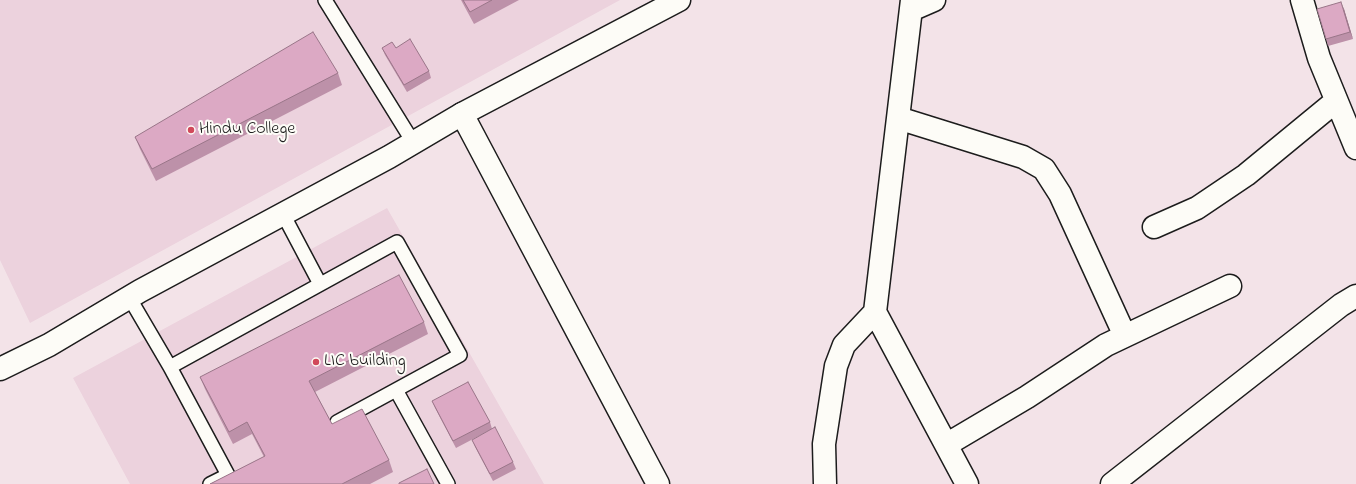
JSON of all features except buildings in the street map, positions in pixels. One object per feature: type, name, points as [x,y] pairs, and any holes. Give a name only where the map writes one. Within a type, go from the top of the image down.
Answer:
[{"type":"street","points":[[0,369],[49,345],[129,297],[389,157],[462,114],[679,0]]},
{"type":"street","points":[[934,0],[912,5],[875,312],[967,484]]},
{"type":"street","points":[[1302,0],[1319,58],[1356,148]]},
{"type":"street","points":[[1154,227],[1197,208],[1246,175],[1336,101]]},
{"type":"street","points":[[462,114],[658,484]]},
{"type":"street","points":[[898,118],[1023,157],[1044,169],[1060,194],[1125,336]]},
{"type":"street","points":[[946,445],[1027,397],[1106,345],[1230,286]]},
{"type":"street","points":[[1112,484],[1341,305],[1356,296]]},
{"type":"street","points":[[825,484],[824,444],[836,366],[844,345],[875,312]]},
{"type":"lane","points":[[325,0],[414,142]]},
{"type":"lane","points":[[282,214],[320,284]]},
{"type":"lane","points":[[170,367],[397,242],[460,355],[337,422]]},
{"type":"lane","points":[[129,297],[234,472],[210,484]]},
{"type":"lane","points":[[396,390],[448,484]]},
{"type":"shaded area","name":"Hindu College","points":[[0,0],[620,0],[30,323],[0,260]]},
{"type":"shaded area","points":[[387,208],[544,484],[130,484],[73,378]]},
{"type":"place","name":"Hindu College","points":[[191,130]]},
{"type":"place","name":"LIC building","points":[[316,362]]}]
